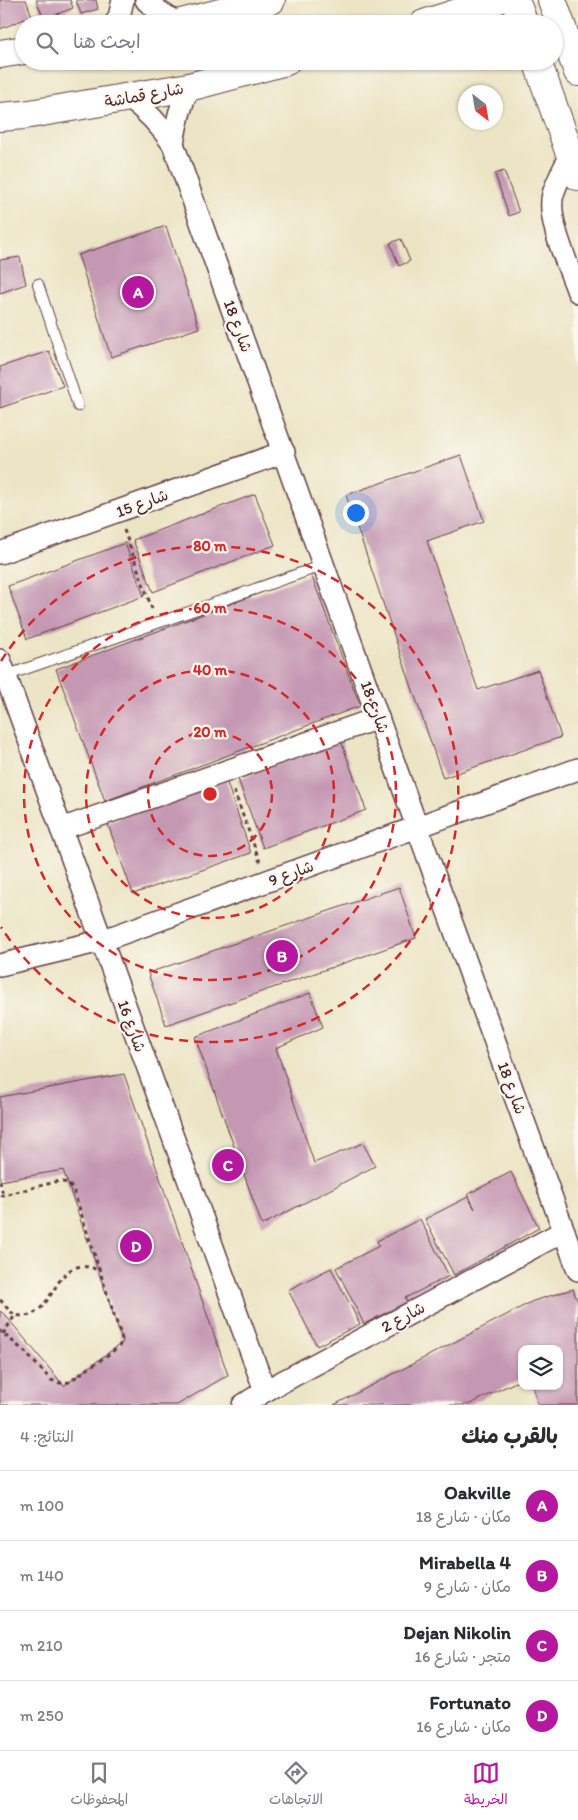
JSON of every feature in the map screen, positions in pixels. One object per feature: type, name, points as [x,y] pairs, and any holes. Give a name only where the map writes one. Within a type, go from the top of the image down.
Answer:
[{"type":"street","points":[[119,15],[123,0]]},
{"type":"street","points":[[146,0],[164,15]]},
{"type":"street","points":[[213,15],[271,0]]},
{"type":"street","points":[[451,15],[497,0]]},
{"type":"street","points":[[515,0],[521,15]]},
{"type":"street","points":[[552,0],[557,15]]},
{"type":"street","points":[[563,30],[578,72]]},
{"type":"street","points":[[0,54],[15,52]]},
{"type":"street","name":"شارع قماشة","points":[[0,117],[24,115],[189,87],[252,70]]},
{"type":"street","points":[[536,70],[574,165],[553,195],[551,206],[555,227],[578,292]]},
{"type":"street","name":"شارع 18","points":[[173,144],[178,115],[189,87]]},
{"type":"street","name":"شارع 18","points":[[129,98],[161,126],[173,144],[417,828],[578,1270]]},
{"type":"street","name":"شارع 15","points":[[0,554],[284,452]]},
{"type":"street","name":"شارع 16","points":[[3,668],[265,1391]]},
{"type":"street","points":[[61,829],[378,718]]},
{"type":"street","name":"شارع 9","points":[[0,965],[101,941],[578,769]]},
{"type":"street","name":"شارع 2","points":[[243,1405],[265,1391],[564,1231]]},
{"type":"lane","points":[[38,284],[78,406]]},
{"type":"lane","points":[[3,668],[158,623],[324,565]]},
{"type":"path","points":[[117,512],[158,623]]},
{"type":"path","points":[[226,771],[268,881]]},
{"type":"path","points":[[0,1180],[2,1196],[59,1181],[73,1189],[121,1335],[121,1343],[69,1382],[60,1383],[51,1380],[23,1350],[2,1333],[15,1315]]},
{"type":"path","points":[[0,1300],[15,1315],[30,1315],[37,1311],[68,1270],[79,1266],[90,1266],[100,1272]]},
{"type":"building","points":[[0,0],[26,0],[32,15],[15,15],[15,23],[0,29]]},
{"type":"building","points":[[36,0],[70,0],[73,8],[55,15],[42,15]]},
{"type":"building","points":[[76,0],[96,0],[98,9],[81,14]]},
{"type":"building","points":[[504,171],[519,212],[509,216],[495,174]]},
{"type":"building","points":[[166,226],[199,328],[111,357],[78,255]]},
{"type":"building","points":[[401,239],[410,261],[399,266],[390,243]]},
{"type":"building","points":[[20,257],[26,284],[0,293],[0,260]]},
{"type":"building","points":[[49,351],[63,386],[0,408],[0,367]]},
{"type":"building","points":[[461,455],[484,521],[427,541],[478,690],[538,670],[561,737],[443,778],[346,495]]},
{"type":"building","points":[[255,494],[275,545],[153,592],[133,540]]},
{"type":"building","points":[[125,543],[144,596],[27,639],[8,586]]},
{"type":"building","points":[[311,574],[360,706],[105,801],[56,669]]},
{"type":"building","points":[[341,741],[366,810],[263,848],[238,779]]},
{"type":"building","points":[[226,780],[251,853],[133,894],[107,822]]},
{"type":"building","points":[[399,887],[416,938],[166,1025],[148,973]]},
{"type":"building","points":[[310,993],[323,1027],[276,1048],[314,1163],[363,1143],[375,1166],[262,1225],[195,1037]]},
{"type":"building","points":[[124,1074],[228,1375],[177,1405],[0,1405],[0,1311],[64,1386],[123,1342],[63,1170],[0,1181],[0,1097]]},
{"type":"building","points":[[511,1172],[539,1228],[454,1275],[425,1219],[468,1197],[475,1209],[468,1194]]},
{"type":"building","points":[[420,1219],[449,1276],[405,1298],[407,1302],[364,1324],[336,1268],[379,1246],[377,1241]]},
{"type":"building","points":[[331,1268],[360,1324],[317,1346],[288,1290]]},
{"type":"building","points":[[573,1289],[578,1303],[578,1405],[538,1405],[534,1390],[563,1390],[563,1345],[518,1345],[518,1381],[468,1405],[334,1405],[533,1301]]},
{"type":"place","name":"Oakville","points":[[138,292]]},
{"type":"place","name":"Mirabella 4","points":[[282,956]]},
{"type":"place","name":"Dejan Nikolin","points":[[228,1165]]},
{"type":"place","name":"Fortunato","points":[[136,1246]]}]
